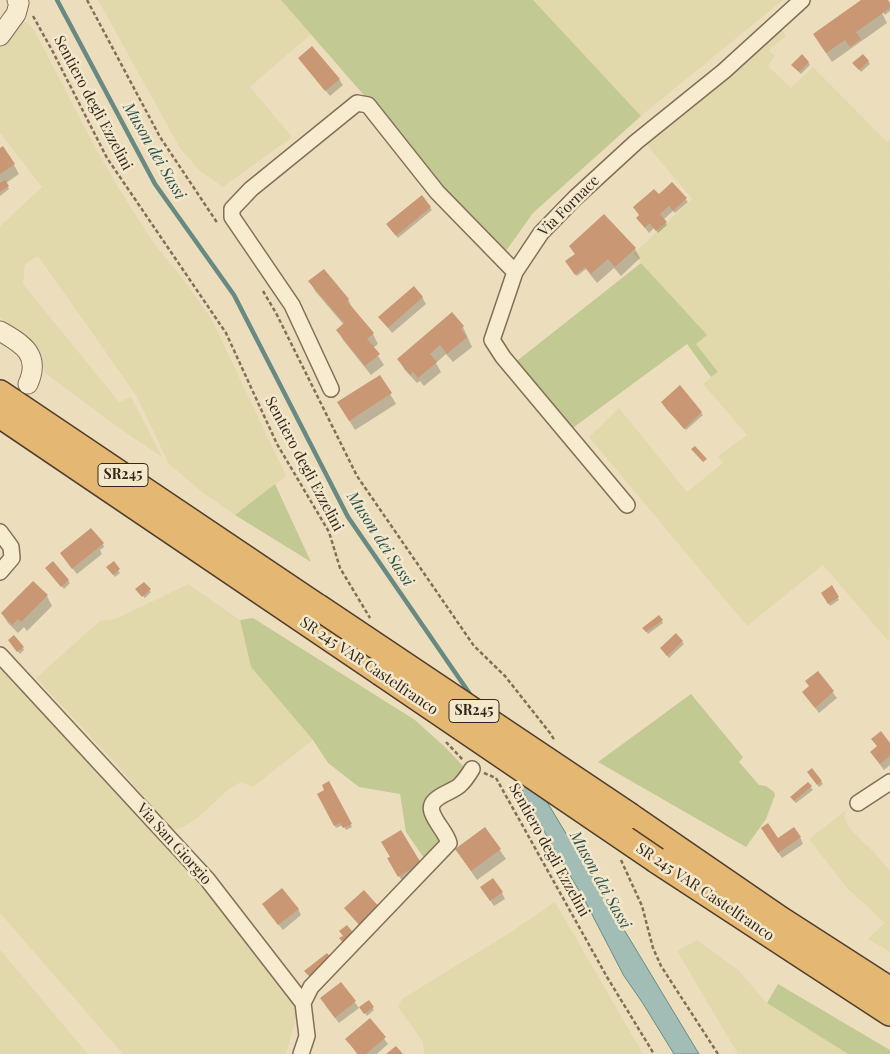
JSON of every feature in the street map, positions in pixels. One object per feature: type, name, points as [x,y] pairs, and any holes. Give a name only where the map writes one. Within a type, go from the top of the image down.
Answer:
[{"type":"highway","name":"SR 245 VAR Castelfranco","points":[[0,393],[630,816],[780,919],[890,990]]},
{"type":"highway","name":"SR 245 VAR Castelfranco","points":[[0,416],[656,860],[890,1013]]},
{"type":"street","name":"Via Fornace","points":[[628,505],[509,365],[492,340],[515,272],[541,233],[576,198],[636,142],[724,71],[802,0]]},
{"type":"street","points":[[0,36],[16,14],[18,1]]},
{"type":"street","points":[[331,389],[292,305],[232,217],[232,209],[251,189],[357,103],[368,105],[437,192],[515,272]]},
{"type":"street","points":[[0,331],[20,343],[30,355],[32,368],[28,384]]},
{"type":"street","points":[[0,532],[11,547],[12,558],[0,572]]},
{"type":"street","name":"Via San Giorgio","points":[[0,655],[207,880],[303,1003]]},
{"type":"street","points":[[301,1054],[307,1036],[303,1003],[311,987],[449,843],[431,808],[434,800],[460,785],[472,768]]},
{"type":"street","points":[[858,803],[890,782]]},
{"type":"path","points":[[87,0],[160,137],[220,226]]},
{"type":"path","name":"Sentiero degli Ezzelini","points":[[18,1],[33,16],[41,30],[107,158],[226,333],[277,444],[329,532],[340,568],[373,623]]},
{"type":"path","points":[[262,288],[357,476],[474,646],[505,676],[555,742]]},
{"type":"path","name":"Sentiero degli Ezzelini","points":[[445,740],[472,768],[496,778],[606,977],[654,1054]]},
{"type":"path","points":[[618,854],[642,906],[653,948],[661,966],[718,1054]]},
{"type":"shaded area","points":[[98,0],[281,0],[311,34],[250,87],[292,137],[223,187],[200,171],[180,148]]},
{"type":"shaded area","points":[[533,0],[783,0],[641,116]]},
{"type":"shaded area","points":[[19,22],[28,22],[35,32],[96,149],[121,192],[153,242],[186,283],[212,320],[286,476],[235,515],[202,492],[169,464],[136,395],[38,256],[25,264],[23,284],[119,402],[131,397],[162,457],[119,428],[45,373],[41,356],[34,342],[0,318],[0,226],[42,187],[0,133],[0,43]]},
{"type":"shaded area","points":[[781,29],[786,36],[769,50],[775,56],[768,66],[791,88],[813,67],[887,142],[890,139],[889,642],[823,565],[747,626],[589,437],[619,408],[687,492],[723,463],[718,456],[747,435],[703,384],[718,372],[696,344],[706,335],[633,254],[692,199],[646,144],[681,112]]},
{"type":"shaded area","points":[[188,584],[240,620],[251,667],[313,740],[253,787],[241,782],[229,789],[196,819],[172,831],[118,766],[36,678],[100,621],[116,619]]},
{"type":"shaded area","points":[[0,661],[185,861],[298,1003],[297,1015],[286,1054],[123,1054],[0,913]]},
{"type":"shaded area","points":[[849,808],[845,813],[845,819],[851,830],[874,852],[890,871],[890,952],[868,939],[885,923],[846,887],[809,839]]},
{"type":"shaded area","points":[[555,902],[643,1054],[424,1054],[423,1042],[398,1007],[402,999],[511,932]]},
{"type":"shaded area","points":[[697,940],[738,970],[767,1003],[848,1054],[738,1054],[677,951]]},
{"type":"shaded area","points":[[1,951],[88,1054],[0,1054]]},
{"type":"green space","points":[[281,0],[533,0],[641,116],[533,213],[503,255]]},
{"type":"green space","points":[[641,263],[707,335],[696,344],[718,372],[711,377],[687,344],[570,430],[513,364]]},
{"type":"green space","points":[[275,484],[311,562],[235,515]]},
{"type":"green space","points":[[253,618],[415,720],[464,767],[455,780],[426,801],[443,841],[424,858],[406,832],[400,794],[359,787],[328,763],[313,740],[251,667],[240,620]]},
{"type":"green space","points":[[691,694],[743,757],[739,762],[759,785],[766,786],[774,792],[775,795],[766,819],[746,847],[598,762]]},
{"type":"green space","points":[[778,984],[890,1050],[890,1054],[848,1054],[767,1003]]},
{"type":"water","points":[[516,778],[544,797],[699,1054],[674,1054],[624,976],[585,901],[545,833]]},
{"type":"building","points":[[861,0],[888,0],[890,8],[856,32],[861,39],[850,47],[845,40],[826,53],[813,34]]},
{"type":"building","points":[[312,46],[340,79],[325,91],[298,58]]},
{"type":"building","points":[[802,54],[809,62],[799,72],[791,65]]},
{"type":"building","points":[[863,54],[869,61],[859,70],[852,63]]},
{"type":"building","points":[[3,146],[15,164],[0,174],[0,148]]},
{"type":"building","points":[[5,180],[9,186],[0,192],[0,183]]},
{"type":"building","points":[[672,182],[687,198],[673,211],[669,206],[660,214],[667,222],[656,231],[649,223],[645,228],[636,218],[639,215],[633,207],[654,189],[659,194]]},
{"type":"building","points":[[422,195],[431,207],[396,236],[386,224]]},
{"type":"building","points":[[604,214],[636,248],[615,267],[608,259],[591,274],[585,267],[575,275],[565,261],[575,254],[569,246]]},
{"type":"building","points":[[324,269],[349,299],[347,301],[374,333],[367,339],[380,354],[365,366],[336,330],[344,323],[308,281]]},
{"type":"building","points":[[414,286],[423,297],[388,328],[378,317]]},
{"type":"building","points":[[452,312],[464,326],[461,329],[467,337],[447,354],[440,345],[430,354],[437,362],[418,378],[413,372],[410,375],[397,359]]},
{"type":"building","points":[[380,375],[392,393],[349,421],[337,402]]},
{"type":"building","points":[[680,385],[702,412],[684,429],[661,402]]},
{"type":"building","points":[[695,446],[707,459],[703,462],[691,449]]},
{"type":"building","points":[[91,528],[104,543],[72,569],[60,553]]},
{"type":"building","points":[[53,561],[69,580],[61,587],[45,568]]},
{"type":"building","points":[[114,561],[120,569],[113,575],[106,567]]},
{"type":"building","points":[[33,581],[48,595],[21,622],[18,619],[12,625],[1,613]]},
{"type":"building","points":[[144,582],[151,589],[142,597],[135,589]]},
{"type":"building","points":[[832,585],[839,597],[828,604],[821,593]]},
{"type":"building","points":[[659,615],[663,620],[646,632],[642,628]]},
{"type":"building","points":[[676,633],[683,641],[667,656],[660,648]]},
{"type":"building","points":[[14,635],[24,647],[17,652],[8,640]]},
{"type":"building","points":[[818,671],[834,691],[815,708],[802,692],[809,686],[805,681]]},
{"type":"building","points":[[881,731],[890,743],[890,756],[880,764],[870,752],[877,746],[871,739]]},
{"type":"building","points":[[812,768],[822,781],[817,785],[807,772]]},
{"type":"building","points":[[329,781],[352,824],[343,828],[340,823],[334,826],[317,794],[324,790],[322,785]]},
{"type":"building","points":[[808,782],[812,786],[794,801],[790,797]]},
{"type":"building","points":[[768,823],[778,838],[794,827],[801,837],[778,853],[761,828]]},
{"type":"building","points":[[485,827],[501,849],[471,871],[455,849]]},
{"type":"building","points":[[401,830],[421,863],[398,877],[387,858],[390,857],[381,842]]},
{"type":"building","points":[[493,878],[503,892],[490,901],[480,887]]},
{"type":"building","points":[[282,888],[299,909],[278,925],[262,904]]},
{"type":"building","points":[[364,890],[381,909],[361,927],[344,908]]},
{"type":"building","points":[[347,925],[356,936],[347,947],[339,938],[343,936],[339,931]]},
{"type":"building","points":[[327,953],[332,959],[310,977],[304,971]]},
{"type":"building","points":[[341,982],[356,1001],[335,1018],[320,998]]},
{"type":"building","points":[[369,1000],[374,1007],[364,1014],[359,1007]]},
{"type":"building","points":[[370,1018],[386,1037],[366,1054],[358,1054],[345,1039]]},
{"type":"building","points":[[396,1046],[403,1054],[386,1054]]},
{"type":"waterway","name":"Muson dei Sassi","points":[[57,0],[155,184],[234,295],[348,517],[472,697]]}]
